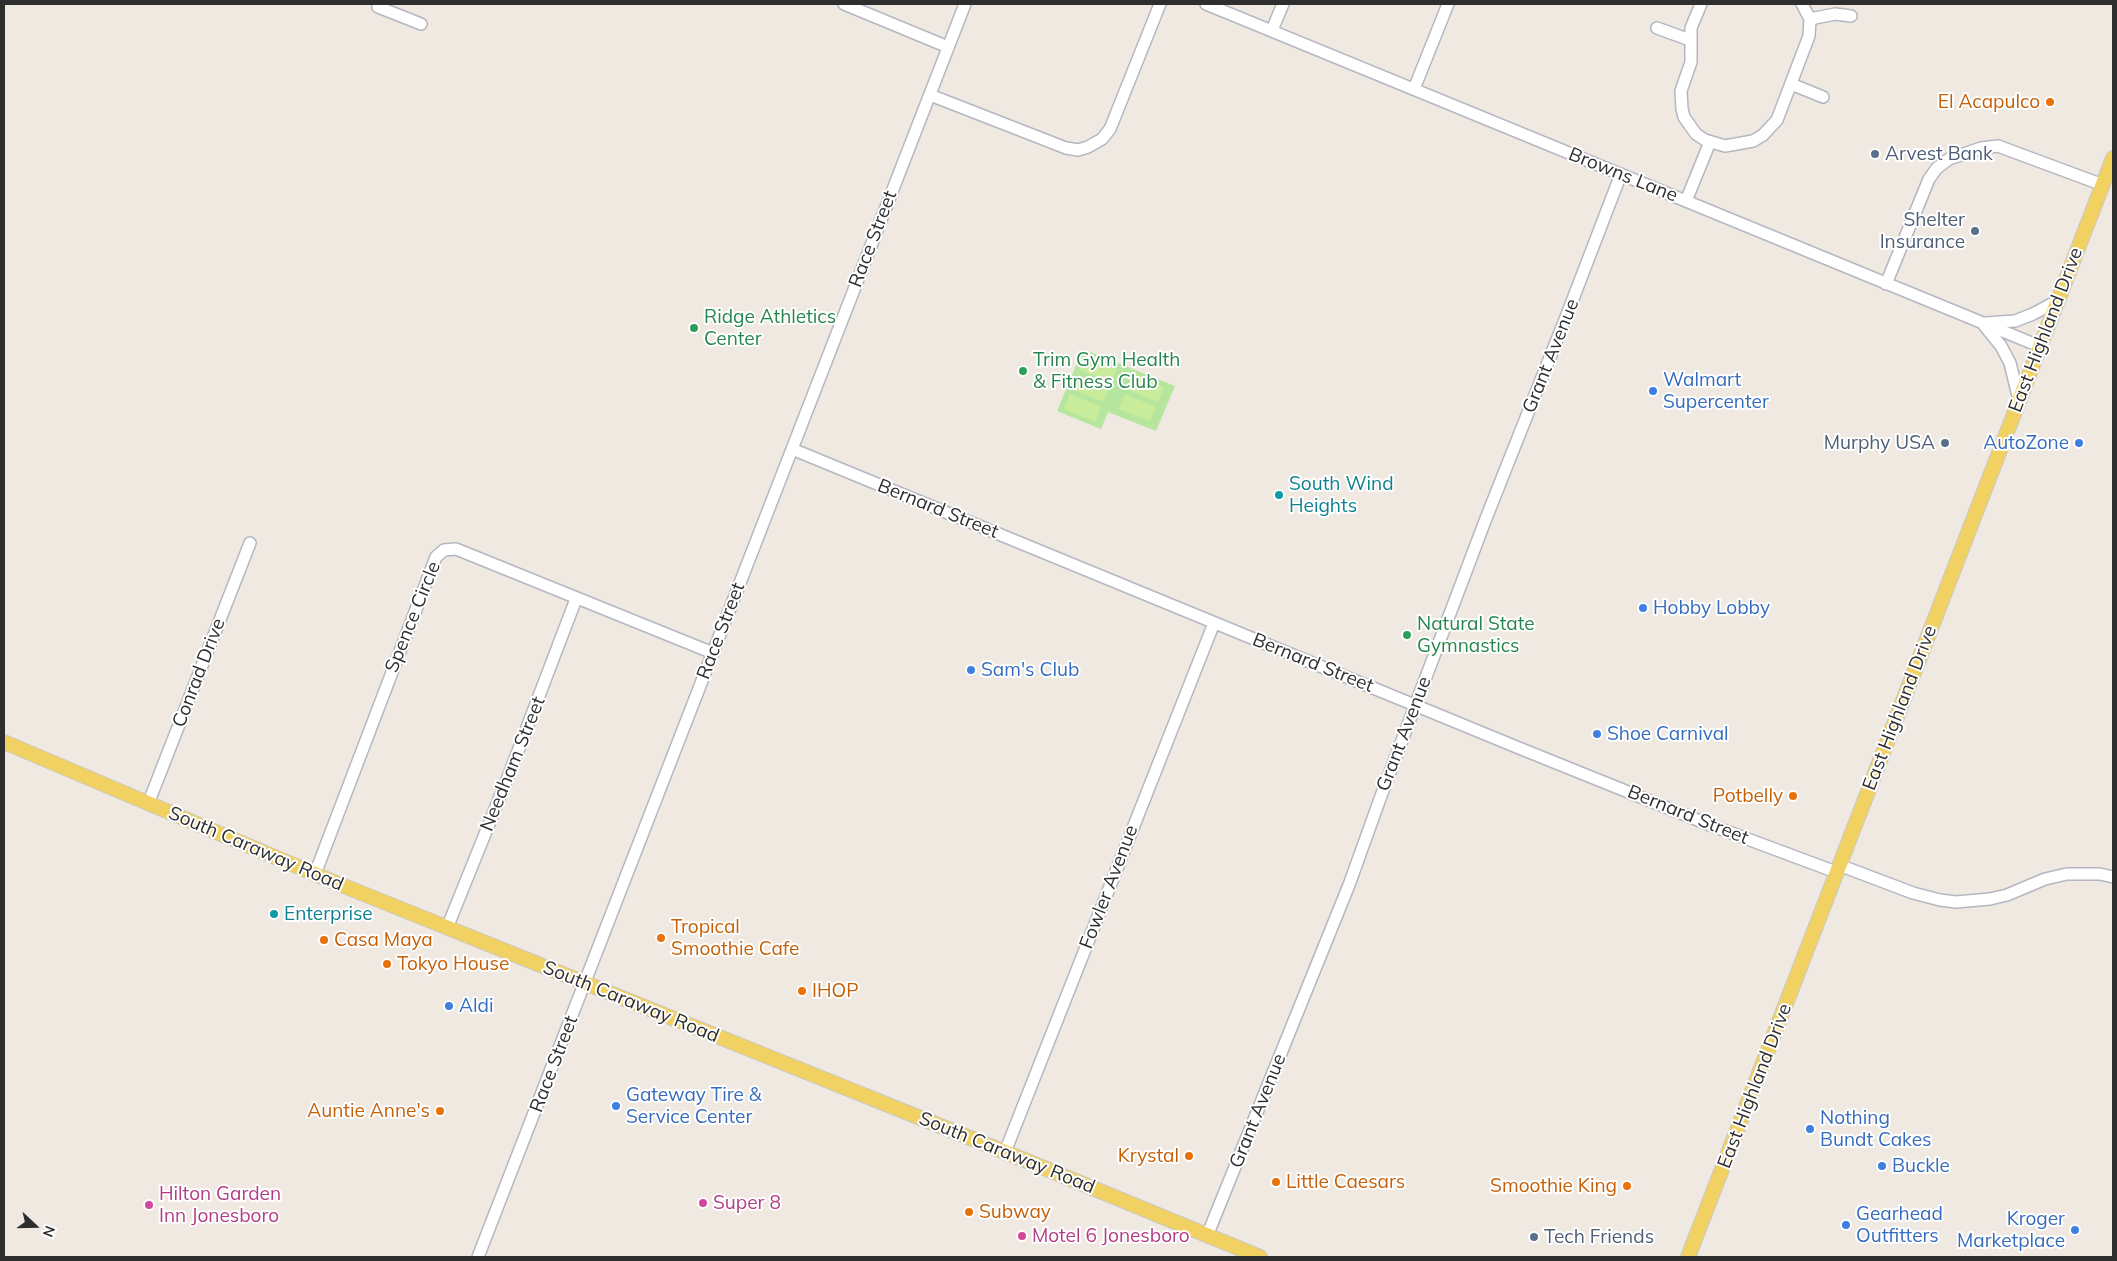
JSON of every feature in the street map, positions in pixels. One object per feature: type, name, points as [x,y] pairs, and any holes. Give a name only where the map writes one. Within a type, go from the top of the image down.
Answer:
[{"type":"main road","name":"East Highland Drive","points":[[1688,1257],[2113,158]]},
{"type":"main road","name":"South Caraway Road","points":[[4,742],[315,874],[1005,1152],[1260,1257]]},
{"type":"street","points":[[399,15],[403,4]]},
{"type":"street","points":[[844,4],[948,47]]},
{"type":"street","name":"Race Street","points":[[478,1257],[965,4]]},
{"type":"street","points":[[930,95],[1066,148],[1078,150],[1088,147],[1102,139],[1110,129],[1160,4]]},
{"type":"street","name":"Browns Lane","points":[[1206,4],[2039,346]]},
{"type":"street","points":[[1272,30],[1282,4]]},
{"type":"street","points":[[1414,89],[1448,4]]},
{"type":"street","points":[[1701,4],[1692,28],[1690,40],[1691,62],[1681,91],[1682,109],[1684,117],[1696,134],[1710,142],[1725,146],[1737,146],[1753,141],[1763,135],[1777,120],[1809,36],[1810,19],[1802,4]]},
{"type":"street","points":[[378,7],[421,24]]},
{"type":"street","points":[[1810,19],[1835,14],[1851,16]]},
{"type":"street","points":[[1657,28],[1690,40]]},
{"type":"street","points":[[1791,84],[1823,97]]},
{"type":"street","points":[[1686,201],[1710,142]]},
{"type":"street","points":[[1886,284],[1929,179],[1937,168],[1949,159],[1981,148],[1998,146],[2103,185]]},
{"type":"street","name":"Grant Avenue","points":[[1207,1236],[1349,886],[1415,704],[1621,174]]},
{"type":"street","points":[[1983,323],[2015,321],[2057,301]]},
{"type":"street","points":[[1983,323],[2001,346],[2010,363],[2019,400]]},
{"type":"street","name":"Bernard Street","points":[[792,449],[1710,825],[1913,893],[1956,902],[1998,897],[2045,878],[2067,874],[2100,874],[2113,877]]},
{"type":"street","name":"Conrad Drive","points":[[148,804],[250,543]]},
{"type":"street","name":"Spence Circle","points":[[315,874],[439,552],[446,549],[456,549],[713,653]]},
{"type":"street","name":"Needham Street","points":[[447,928],[525,735],[576,598]]},
{"type":"street","name":"Fowler Avenue","points":[[1005,1152],[1214,623]]},
{"type":"green space","points":[[1083,349],[1175,386],[1156,431],[1108,412],[1101,429],[1057,411]]},
{"type":"green space","points":[[1086,355],[1117,368],[1111,382],[1080,370]]},
{"type":"green space","points":[[1133,374],[1164,387],[1158,402],[1127,389]]},
{"type":"green space","points":[[1078,375],[1109,387],[1103,402],[1072,389]]},
{"type":"green space","points":[[1070,394],[1101,407],[1095,422],[1064,409]]},
{"type":"green space","points":[[1125,394],[1156,407],[1150,421],[1119,409]]},
{"type":"place","name":"El Acapulco","points":[[2050,102]]},
{"type":"place","name":"Arvest Bank","points":[[1875,154]]},
{"type":"place","name":"Shelter Insurance","points":[[1975,231]]},
{"type":"place","name":"Ridge Athletics Center","points":[[694,328]]},
{"type":"place","name":"Trim Gym Health & Fitness Club","points":[[1023,371]]},
{"type":"place","name":"Walmart Supercenter","points":[[1653,391]]},
{"type":"place","name":"Murphy USA","points":[[1945,443]]},
{"type":"place","name":"AutoZone","points":[[2079,443]]},
{"type":"place","name":"South Wind Heights","points":[[1279,495]]},
{"type":"place","name":"Hobby Lobby","points":[[1643,608]]},
{"type":"place","name":"Natural State Gymnastics","points":[[1407,635]]},
{"type":"place","name":"Sam's Club","points":[[971,670]]},
{"type":"place","name":"Shoe Carnival","points":[[1597,734]]},
{"type":"place","name":"Potbelly","points":[[1793,796]]},
{"type":"place","name":"Enterprise","points":[[274,914]]},
{"type":"place","name":"Tropical Smoothie Cafe","points":[[661,938]]},
{"type":"place","name":"Casa Maya","points":[[324,940]]},
{"type":"place","name":"Tokyo House","points":[[387,964]]},
{"type":"place","name":"IHOP","points":[[802,991]]},
{"type":"place","name":"Aldi","points":[[449,1006]]},
{"type":"place","name":"Gateway Tire & Service Center","points":[[616,1106]]},
{"type":"place","name":"Auntie Anne's","points":[[440,1111]]},
{"type":"place","name":"Nothing Bundt Cakes","points":[[1810,1129]]},
{"type":"place","name":"Krystal","points":[[1189,1156]]},
{"type":"place","name":"Buckle","points":[[1882,1166]]},
{"type":"place","name":"Little Caesars","points":[[1276,1182]]},
{"type":"place","name":"Smoothie King","points":[[1627,1186]]},
{"type":"place","name":"Super 8","points":[[703,1203]]},
{"type":"place","name":"Hilton Garden Inn Jonesboro","points":[[149,1205]]},
{"type":"place","name":"Subway","points":[[969,1212]]},
{"type":"place","name":"Gearhead Outfitters","points":[[1846,1225]]},
{"type":"place","name":"Kroger Marketplace","points":[[2075,1230]]},
{"type":"place","name":"Motel 6 Jonesboro","points":[[1022,1236]]},
{"type":"place","name":"Tech Friends","points":[[1534,1237]]}]
